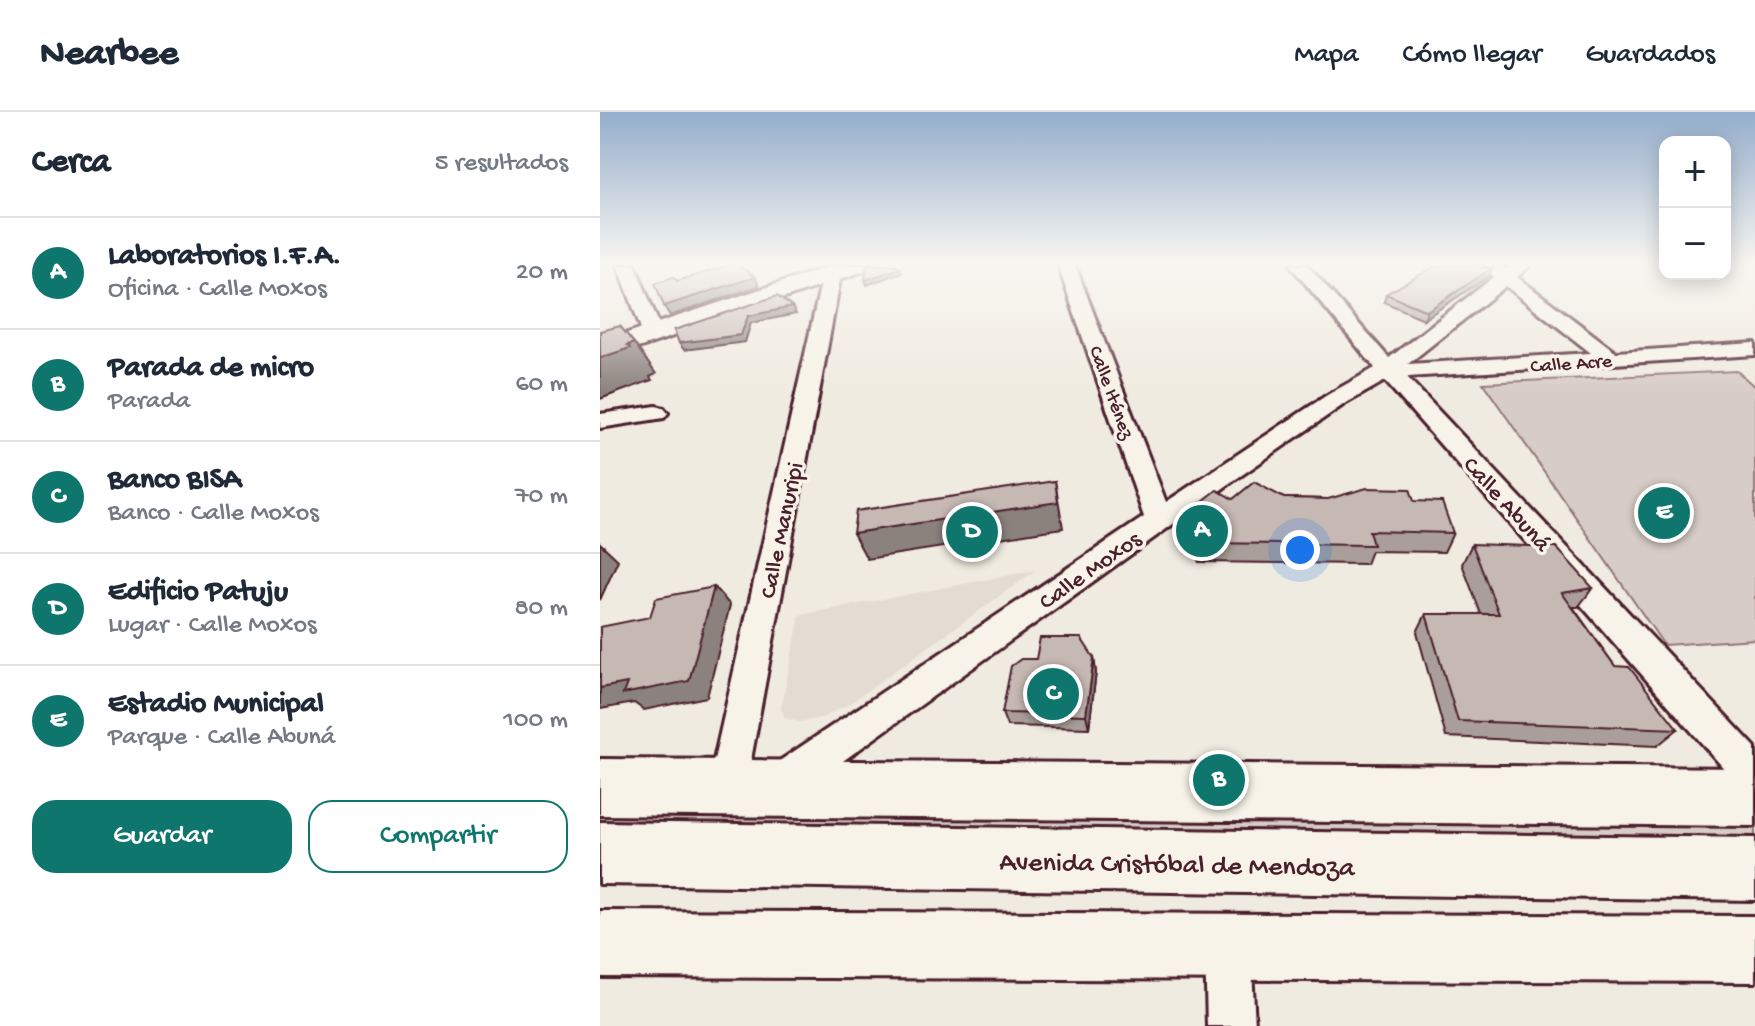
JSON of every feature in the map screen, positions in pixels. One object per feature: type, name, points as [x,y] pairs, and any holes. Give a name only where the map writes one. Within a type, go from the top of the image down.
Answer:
[{"type":"main road","points":[[600,352],[731,308]]},
{"type":"main road","points":[[600,787],[1755,797]]},
{"type":"main road","name":"Avenida Cristóbal de Mendoza","points":[[600,842],[629,854],[1755,869]]},
{"type":"main road","points":[[600,944],[1755,949]]},
{"type":"street","points":[[643,308],[653,334]]},
{"type":"street","name":"Calle Manuripi","points":[[749,788],[838,308]]},
{"type":"street","name":"Calle Iténez","points":[[1082,308],[1159,520]]},
{"type":"street","name":"Calle Abuná","points":[[1335,308],[1755,775]]},
{"type":"street","name":"Calle Moxos","points":[[749,788],[1159,520],[1335,400],[1388,370],[1457,308]]},
{"type":"street","points":[[1545,308],[1612,359]]},
{"type":"street","name":"Calle Acre","points":[[1388,370],[1750,354]]},
{"type":"street","points":[[600,421],[656,413]]},
{"type":"street","points":[[1228,949],[1231,1026]]},
{"type":"shaded area","points":[[1737,371],[1755,387],[1755,639],[1664,645],[1483,383]]},
{"type":"shaded area","points":[[1036,570],[849,704],[821,718],[799,722],[785,718],[781,709],[800,615]]},
{"type":"shaded area","points":[[600,813],[1755,822],[1755,856],[666,841],[600,821]]},
{"type":"building","points":[[742,308],[789,308],[748,316],[741,335],[679,343],[674,330]]},
{"type":"building","points":[[620,326],[634,343],[627,345],[630,348],[600,358],[600,331]]},
{"type":"building","points":[[1055,481],[1058,502],[853,533],[856,511]]},
{"type":"building","points":[[1254,482],[1284,498],[1328,499],[1367,488],[1410,489],[1414,501],[1442,502],[1453,533],[1369,531],[1373,545],[1200,543],[1185,515],[1217,490],[1233,499]]},
{"type":"building","points":[[1472,544],[1556,547],[1593,588],[1562,593],[1615,666],[1629,667],[1678,729],[1458,721],[1426,614],[1499,614]]},
{"type":"building","points":[[714,587],[689,681],[623,694],[627,683],[600,688],[600,627],[650,617],[656,598]]},
{"type":"building","points":[[1040,638],[1081,638],[1094,658],[1086,715],[1002,713],[1011,666],[1021,659],[1036,659]]},
{"type":"place","name":"Estadio Municipal","points":[[1664,513]]},
{"type":"place","name":"Laboratorios I.F.A.","points":[[1202,531]]},
{"type":"place","name":"Edificio Patuju","points":[[972,532]]},
{"type":"place","name":"Banco BISA","points":[[1053,694]]},
{"type":"place","name":"Parada de micro","points":[[1219,780]]}]
